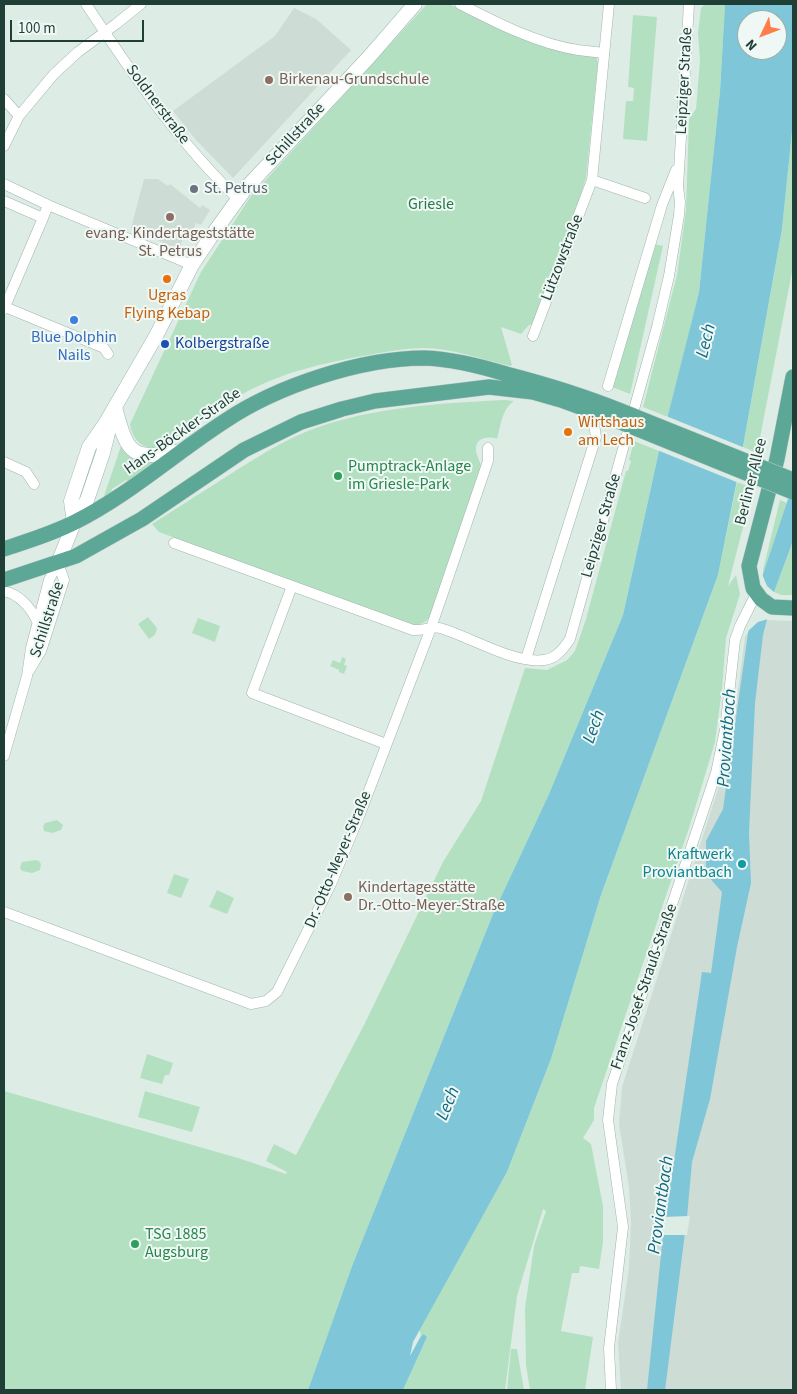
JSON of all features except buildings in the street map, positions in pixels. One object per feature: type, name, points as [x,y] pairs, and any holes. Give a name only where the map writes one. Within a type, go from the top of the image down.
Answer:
[{"type":"main road","name":"Hans-Böckler-Straße","points":[[4,549],[74,523],[127,492],[224,421],[254,404],[282,390],[367,365],[425,358],[460,362],[540,383],[590,405]]},
{"type":"main road","name":"Berliner Allee","points":[[756,594],[751,582],[749,566],[777,459],[793,377]]},
{"type":"main road","points":[[4,580],[76,556],[96,546],[142,519],[244,450],[301,422],[375,401],[489,388],[533,392],[590,405],[793,480]]},
{"type":"main road","points":[[620,416],[793,492]]},
{"type":"main road","points":[[756,594],[772,607],[781,609],[793,608]]},
{"type":"street","name":"Soldnerstraße","points":[[86,4],[133,74],[168,121],[189,147],[238,199]]},
{"type":"street","points":[[4,146],[19,116],[66,62],[141,4]]},
{"type":"street","name":"Schillstraße","points":[[4,756],[27,676],[31,648],[48,580],[58,562],[74,523],[87,500],[103,453],[115,406],[163,322],[192,265],[238,199],[369,57],[415,4]]},
{"type":"street","points":[[461,4],[487,18],[552,44],[577,50],[604,53]]},
{"type":"street","name":"Lützowstraße","points":[[533,336],[592,180],[609,4]]},
{"type":"street","name":"Leipziger Straße","points":[[174,544],[413,630],[420,631],[438,628],[526,659],[545,660],[554,657],[563,650],[570,639],[657,327],[669,276],[679,216],[678,187],[689,4]]},
{"type":"street","points":[[4,99],[19,116]]},
{"type":"street","name":"Leipziger Straße","points":[[608,386],[662,205],[681,159]]},
{"type":"street","points":[[592,180],[645,198]]},
{"type":"street","points":[[4,184],[48,205],[192,265]]},
{"type":"street","points":[[4,201],[43,218]]},
{"type":"street","points":[[48,205],[4,308],[104,348],[108,354]]},
{"type":"street","points":[[662,205],[679,216]]},
{"type":"street","name":"Leipziger Straße","points":[[526,659],[596,437],[590,405]]},
{"type":"street","points":[[115,406],[126,442],[136,452],[149,456],[183,451]]},
{"type":"street","name":"Dr.-Otto-Meyer-Straße","points":[[4,912],[251,1004],[266,1001],[277,992],[286,978],[328,892],[431,628],[488,462],[488,448]]},
{"type":"street","points":[[4,462],[26,472],[34,484]]},
{"type":"street","name":"Schillstraße","points":[[27,676],[41,651],[64,580],[58,562]]},
{"type":"street","points":[[292,586],[252,693],[386,744]]},
{"type":"street","name":"Schillstraße","points":[[4,591],[23,600],[33,612],[38,624]]},
{"type":"street","name":"Franz-Josef-Strauß-Straße","points":[[611,1390],[609,1348],[623,1227],[608,1120],[612,1084],[716,773],[725,730],[735,640],[756,594]]},
{"type":"shaded area","name":"Birkenau-Grundschule","points":[[294,8],[316,19],[351,50],[233,178],[197,141],[173,111],[275,36]]},
{"type":"shaded area","name":"evang. Kindertageststätte St. Petrus","points":[[144,179],[158,179],[168,186],[170,184],[200,208],[202,205],[210,210],[201,225],[196,223],[192,233],[185,232],[179,250],[131,228]]},
{"type":"shaded area","points":[[765,620],[793,621],[793,1390],[621,1390],[618,1343],[629,1268],[631,1222],[629,1187],[619,1124],[622,1087],[730,752],[745,637],[750,629]]},
{"type":"green space","name":"Griesle","points":[[427,4],[449,4],[488,22],[596,57],[598,62],[586,178],[570,227],[534,324],[529,325],[521,334],[501,327],[512,365],[445,350],[424,348],[396,350],[335,361],[287,374],[256,387],[215,410],[164,445],[152,448],[143,445],[133,434],[130,424],[201,272],[251,196]]},
{"type":"green space","points":[[705,4],[725,4],[720,91],[699,292],[668,417],[643,407],[677,275],[686,210],[689,119],[696,109],[700,60],[698,33],[701,8]]},
{"type":"green space","points":[[633,15],[657,17],[647,141],[623,139],[626,101],[633,101],[634,88],[628,87]]},
{"type":"green space","points":[[793,122],[793,267],[757,453],[743,447],[782,229]]},
{"type":"green space","points":[[655,244],[663,246],[630,394],[612,387]]},
{"type":"green space","points":[[505,400],[514,401],[504,413],[497,439],[480,440],[476,446],[481,466],[431,615],[421,624],[413,626],[159,532],[152,524],[270,450],[291,438],[313,429],[359,416],[408,407]]},
{"type":"green space","points":[[634,441],[659,451],[623,615],[549,794],[493,914],[352,1266],[308,1390],[4,1390],[4,1091],[238,1158],[286,1174],[287,1172],[266,1161],[274,1144],[296,1155],[365,1023],[443,862],[481,801],[525,668],[547,670],[567,660],[575,651],[586,619],[626,471],[628,471],[631,461],[629,460]]},
{"type":"green space","points":[[122,443],[157,461],[129,482],[126,480],[112,489],[111,493],[103,499]]},
{"type":"green space","points":[[737,482],[753,488],[728,586],[736,575],[740,594],[726,638],[715,742],[690,825],[594,1108],[594,1120],[583,1138],[591,1144],[603,1206],[603,1242],[599,1269],[580,1266],[579,1273],[572,1273],[561,1331],[593,1337],[585,1390],[530,1390],[526,1365],[525,1308],[534,1246],[546,1211],[543,1209],[517,1296],[505,1390],[403,1390],[427,1337],[424,1334],[421,1336],[419,1328],[507,1172],[551,1059],[601,895],[718,575]]},
{"type":"green space","points":[[780,500],[787,503],[763,574],[763,570]]},
{"type":"green space","points":[[793,541],[793,595],[781,595],[774,592]]},
{"type":"green space","points":[[148,617],[157,628],[155,635],[149,639],[138,624]]},
{"type":"green space","points":[[198,618],[220,626],[215,642],[192,633]]},
{"type":"green space","points":[[342,657],[346,659],[344,665],[347,666],[344,674],[330,666],[333,660],[340,663]]},
{"type":"green space","points":[[57,820],[63,825],[61,830],[52,833],[44,831],[43,826],[45,823]]},
{"type":"green space","points":[[36,860],[41,864],[40,870],[32,873],[22,871],[20,868],[22,862]]},
{"type":"green space","points":[[174,874],[189,879],[181,898],[167,893]]},
{"type":"green space","points":[[217,890],[234,898],[227,914],[209,907]]},
{"type":"green space","points":[[147,1054],[173,1063],[169,1075],[165,1075],[162,1084],[140,1078]]},
{"type":"green space","points":[[145,1091],[200,1107],[192,1132],[138,1117]]},
{"type":"green space","points":[[511,1349],[517,1349],[524,1390],[507,1390]]},
{"type":"water","name":"Lech","points":[[725,4],[793,4],[793,122],[782,229],[718,575],[601,895],[551,1059],[507,1172],[413,1342],[410,1356],[421,1336],[424,1334],[427,1337],[403,1390],[308,1390],[352,1266],[493,914],[549,794],[623,615],[659,451],[699,292],[720,91]]},
{"type":"water","points":[[793,484],[793,541],[774,592],[763,635],[755,703],[749,833],[751,883],[737,947],[710,1099],[692,1162],[687,1217],[665,1390],[647,1390],[663,1235],[702,972],[711,973],[722,892],[706,874],[706,841],[723,809],[748,633],[763,574]]},
{"type":"pier","points":[[666,416],[745,448],[739,483],[657,450]]},
{"type":"pier","points":[[760,574],[762,574],[767,586],[776,594],[768,619],[758,622],[747,632]]},
{"type":"pier","points":[[690,1216],[687,1235],[661,1235],[663,1217]]},
{"type":"place","name":"Birkenau-Grundschule","points":[[269,80]]},
{"type":"place","name":"St. Petrus","points":[[194,189]]},
{"type":"place","name":"evang. Kindertageststätte St. Petrus","points":[[170,217]]},
{"type":"place","name":"Ugras Flying Kebap","points":[[167,279]]},
{"type":"place","name":"Blue Dolphin Nails","points":[[74,320]]},
{"type":"place","name":"Kolbergstraße","points":[[165,344]]},
{"type":"place","name":"Wirtshaus am Lech","points":[[568,432]]},
{"type":"place","name":"Pumptrack-Anlage im Griesle-Park","points":[[338,476]]},
{"type":"place","name":"Kraftwerk Proviantbach","points":[[742,864]]},
{"type":"place","name":"Kindertagesstätte Dr.-Otto-Meyer-Straße","points":[[348,897]]},
{"type":"place","name":"TSG 1885 Augsburg","points":[[135,1244]]},
{"type":"water label","name":"Proviantbach","points":[[728,738]]},
{"type":"water label","name":"Proviantbach","points":[[662,1205]]}]
